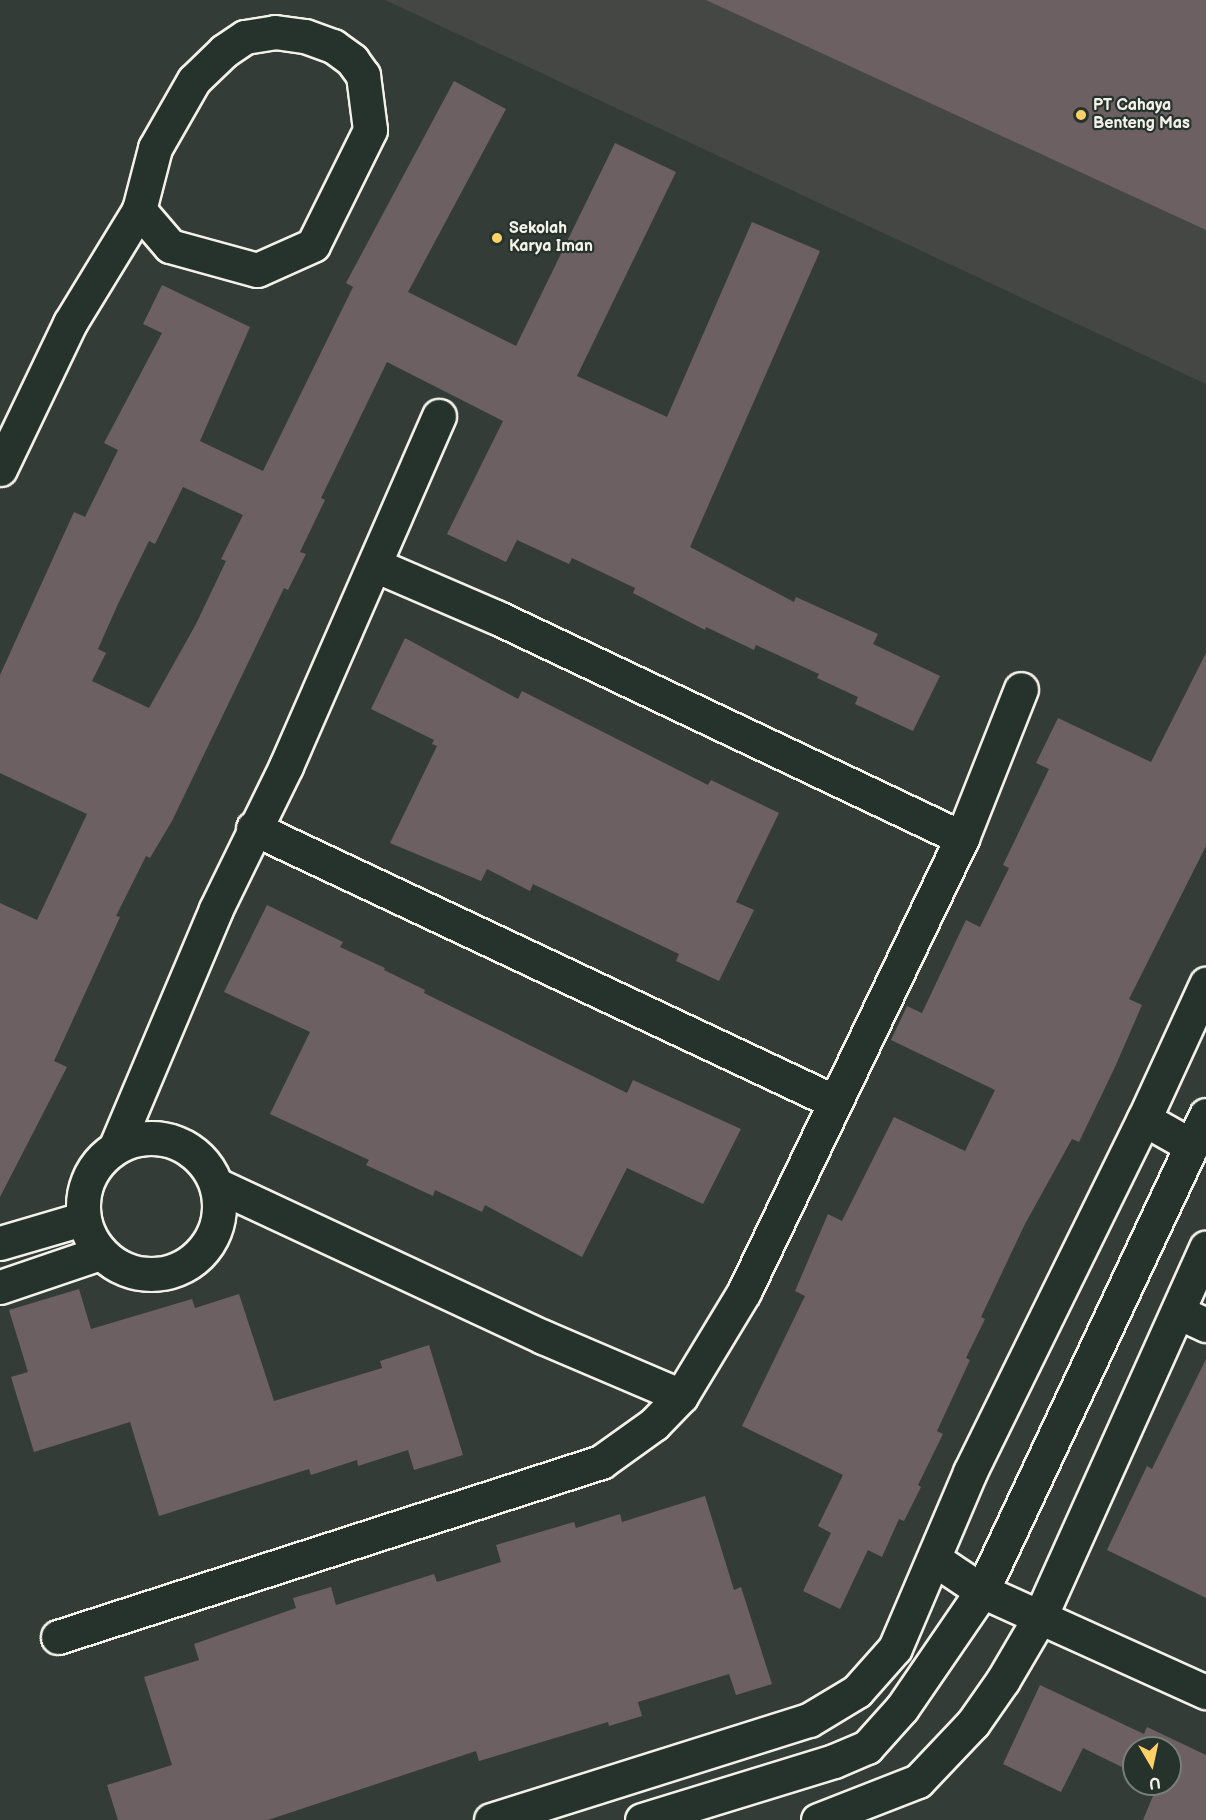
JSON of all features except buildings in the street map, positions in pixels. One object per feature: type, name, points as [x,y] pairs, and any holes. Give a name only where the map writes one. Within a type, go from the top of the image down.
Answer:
[{"type":"street","points":[[0,469],[70,323],[139,210],[155,148],[194,80],[224,51],[245,36],[276,32],[305,36],[333,46],[352,60],[363,75],[370,130],[313,245],[257,270],[170,246],[139,210]]},
{"type":"street","points":[[116,1146],[146,1137],[176,1141],[202,1159],[217,1185],[220,1215],[209,1244],[186,1266],[156,1275],[136,1272],[125,1270],[100,1253],[82,1219],[88,1177],[116,1146],[253,828],[286,766],[439,416]]},
{"type":"street","points":[[375,565],[496,617],[962,838]]},
{"type":"street","points":[[58,1637],[601,1462],[654,1424],[681,1396],[744,1292],[962,838],[1021,689]]},
{"type":"street","points":[[253,828],[835,1102]]},
{"type":"street","points":[[491,1820],[820,1715],[857,1691],[895,1648],[970,1472],[1144,1119],[1206,984]]},
{"type":"street","points":[[642,1820],[729,1807],[867,1747],[902,1708],[982,1591],[1206,1115]]},
{"type":"street","points":[[1144,1119],[1192,1146]]},
{"type":"street","points":[[217,1185],[543,1337],[681,1396]]},
{"type":"street","points":[[0,1243],[82,1219]]},
{"type":"street","points":[[818,1820],[918,1781],[944,1758],[1003,1680],[1040,1617],[1192,1319],[1206,1248]]},
{"type":"street","points":[[0,1287],[100,1253]]},
{"type":"street","points":[[934,1559],[982,1591],[1206,1692]]},
{"type":"shaded area","points":[[385,0],[1206,0],[1206,384]]},
{"type":"place","name":"PT Cahaya Benteng Mas","points":[[1081,115]]},
{"type":"place","name":"Sekolah Karya Iman","points":[[497,238]]}]
